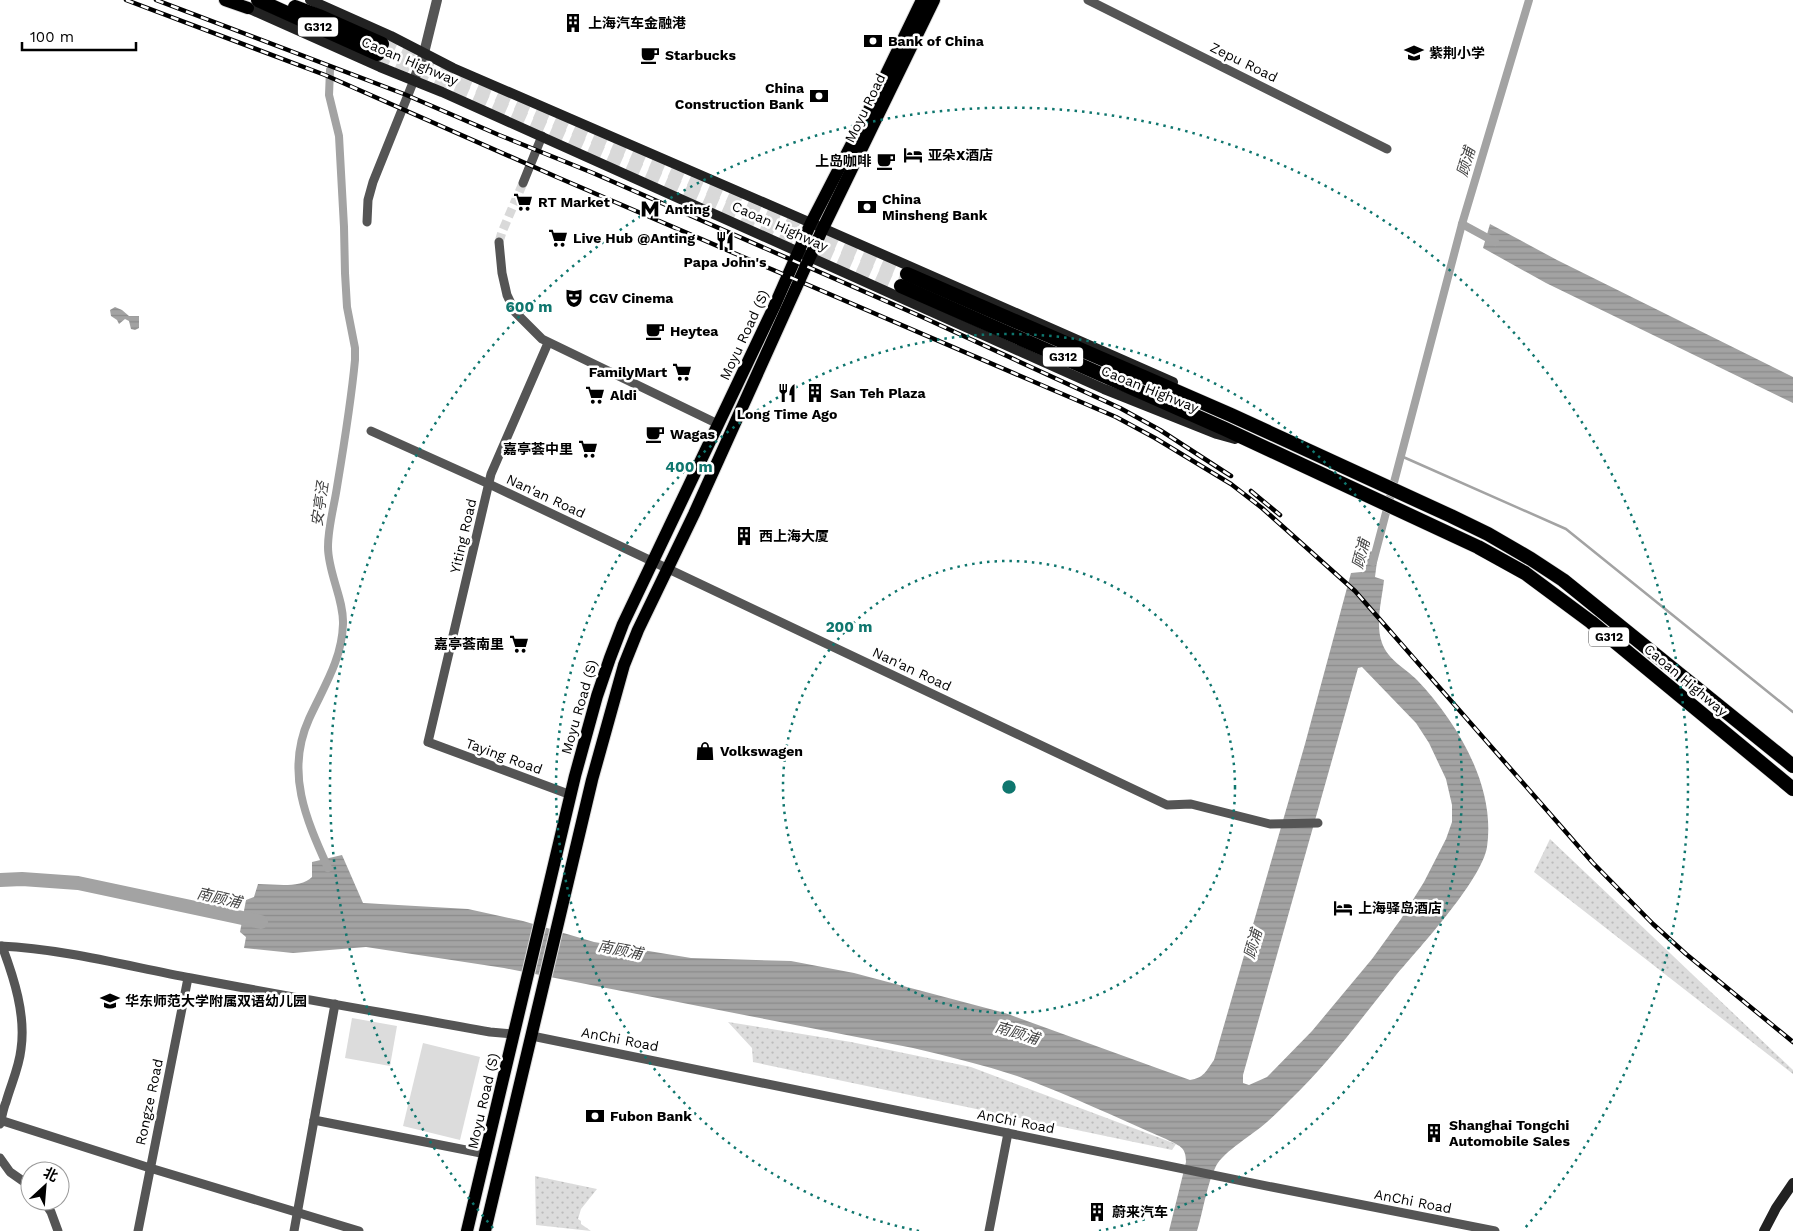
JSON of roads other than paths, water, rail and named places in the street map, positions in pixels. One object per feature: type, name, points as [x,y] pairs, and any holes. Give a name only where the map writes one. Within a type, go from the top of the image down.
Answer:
[{"type":"highway","name":"G312","points":[[253,4],[380,49],[279,0]]},
{"type":"highway","name":"Caoan Highway","points":[[1793,766],[1563,580],[1488,534],[1272,434],[904,280],[1405,513],[1525,573],[1556,595],[1793,789]]},
{"type":"main road","points":[[225,0],[253,4]]},
{"type":"main road","name":"Caoan Highway","points":[[231,0],[253,4],[371,63],[542,136],[1104,389],[1217,434],[1264,448]]},
{"type":"main road","name":"Caoan Highway","points":[[310,0],[391,36],[453,68],[1231,408],[1272,434]]},
{"type":"main road","name":"Moyu Road","points":[[817,226],[862,124],[922,0]]},
{"type":"main road","name":"Moyu Road","points":[[817,226],[934,0]]},
{"type":"main road","name":"Moyu Road (S)","points":[[467,1231],[585,737],[610,658],[623,624],[799,252],[817,226]]},
{"type":"main road","name":"Moyu Road (S)","points":[[485,1231],[592,780],[624,665],[666,568],[694,514],[811,258],[817,226]]},
{"type":"main road","points":[[1764,1231],[1776,1208],[1793,1183]]},
{"type":"street","points":[[367,222],[368,200],[372,182],[424,53],[437,0]]},
{"type":"street","name":"Zepu Road","points":[[1088,0],[1387,148]]},
{"type":"street","points":[[523,183],[542,136]]},
{"type":"street","points":[[500,242],[502,273],[507,295],[515,312],[542,339],[718,424]]},
{"type":"street","name":"Yiting Road","points":[[428,742],[492,474],[548,343]]},
{"type":"street","name":"Nan'an Road","points":[[370,431],[489,484],[1167,805],[1191,804],[1270,824],[1318,823]]},
{"type":"street","name":"Taying Road","points":[[428,742],[571,795]]},
{"type":"street","points":[[359,1231],[0,1122],[22,1048],[18,1003],[10,968],[1,946],[81,954],[188,978],[490,1032],[514,1034]]},
{"type":"street","name":"Rongze Road","points":[[138,1231],[188,978]]},
{"type":"street","points":[[294,1231],[335,1004]]},
{"type":"street","name":"AnChi Road","points":[[532,1036],[1495,1231]]},
{"type":"street","points":[[314,1120],[486,1154]]},
{"type":"street","points":[[989,1231],[1008,1133]]},
{"type":"street","points":[[0,1158],[10,1172],[20,1179]]},
{"type":"street","points":[[50,1211],[58,1231]]},
{"type":"water","points":[[1490,224],[1557,260],[1793,377],[1793,403],[1546,283],[1483,248]]},
{"type":"water","points":[[115,307],[129,316],[139,316],[139,328],[131,329],[129,321],[125,319],[119,324],[111,316],[110,310]]},
{"type":"water","points":[[1370,551],[1378,553],[1375,577],[1384,580],[1379,628],[1385,649],[1432,697],[1459,735],[1470,756],[1479,778],[1485,801],[1488,824],[1487,847],[1482,862],[1473,878],[1447,915],[1331,1057],[1273,1117],[1220,1160],[1210,1181],[1197,1231],[1169,1231],[1186,1162],[1185,1153],[1181,1147],[1055,1090],[991,1068],[913,1048],[504,968],[366,947],[293,953],[244,948],[246,937],[240,932],[246,900],[254,897],[258,884],[286,885],[307,881],[312,877],[312,862],[342,855],[363,903],[468,909],[523,921],[594,942],[691,958],[791,961],[854,973],[1005,1013],[1190,1080],[1199,1078],[1214,1060],[1305,744],[1351,573],[1362,572]],"holes":[[[1362,667],[1416,723],[1429,743],[1446,779],[1452,805],[1452,822],[1446,839],[1424,882],[1401,919],[1372,959],[1312,1031],[1267,1077],[1249,1085],[1243,1083],[1243,1075],[1358,668]]]},
{"type":"waterway","name":"顾浦","points":[[1373,562],[1462,224],[1529,0]]},
{"type":"waterway","name":"安亭泾","points":[[328,868],[312,831],[301,795],[299,758],[302,739],[309,719],[326,685],[342,637],[343,615],[330,566],[328,540],[347,424],[355,360],[355,348],[347,307],[339,136],[329,95],[330,70]]},
{"type":"waterway","points":[[1462,224],[1495,242]]},
{"type":"waterway","points":[[1401,456],[1566,529],[1793,712]]},
{"type":"waterway","name":"南顾浦","points":[[0,880],[22,879],[78,883],[261,922]]},
{"type":"tunnel","points":[[382,44],[907,274]]},
{"type":"tunnel","points":[[378,54],[901,286]]},
{"type":"tunnel","points":[[499,242],[523,183]]},
{"type":"railway","points":[[126,0],[325,75],[559,178],[1116,417],[1231,484],[1262,508],[1355,591],[1593,863],[1653,924],[1686,954],[1793,1042]]},
{"type":"railway","points":[[156,0],[404,94],[593,173],[920,316],[1120,408],[1160,430],[1231,476]]},
{"type":"railway","points":[[1251,491],[1280,515]]},
{"type":"place","name":"上海汽车金融港","points":[[573,23]]},
{"type":"place","name":"Bank of China","points":[[873,41]]},
{"type":"place","name":"紫荆小学","points":[[1414,53]]},
{"type":"place","name":"Starbucks","points":[[650,55]]},
{"type":"place","name":"China Construction Bank","points":[[819,96]]},
{"type":"place","name":"亚朵X酒店","points":[[913,155]]},
{"type":"place","name":"上岛咖啡","points":[[886,161]]},
{"type":"place","name":"RT Market","points":[[523,202]]},
{"type":"place","name":"China Minsheng Bank","points":[[867,207]]},
{"type":"place","name":"Anting","points":[[650,209]]},
{"type":"place","name":"Live Hub @Anting","points":[[558,238]]},
{"type":"place","name":"Papa John's","points":[[725,241]]},
{"type":"place","name":"CGV Cinema","points":[[574,298]]},
{"type":"place","name":"Heytea","points":[[655,331]]},
{"type":"place","name":"FamilyMart","points":[[682,372]]},
{"type":"place","name":"Long Time Ago","points":[[787,393]]},
{"type":"place","name":"San Teh Plaza","points":[[815,393]]},
{"type":"place","name":"Aldi","points":[[595,395]]},
{"type":"place","name":"Wagas","points":[[655,434]]},
{"type":"place","name":"嘉亭荟中里","points":[[588,449]]},
{"type":"place","name":"西上海大厦","points":[[744,536]]},
{"type":"place","name":"嘉亭荟南里","points":[[519,644]]},
{"type":"place","name":"Volkswagen","points":[[705,751]]},
{"type":"place","name":"上海驿岛酒店","points":[[1343,908]]},
{"type":"place","name":"华东师范大学附属双语幼儿园","points":[[110,1001]]},
{"type":"place","name":"Fubon Bank","points":[[595,1116]]},
{"type":"place","name":"Shanghai Tongchi Automobile Sales","points":[[1434,1133]]},
{"type":"place","name":"蔚来汽车","points":[[1097,1212]]}]
